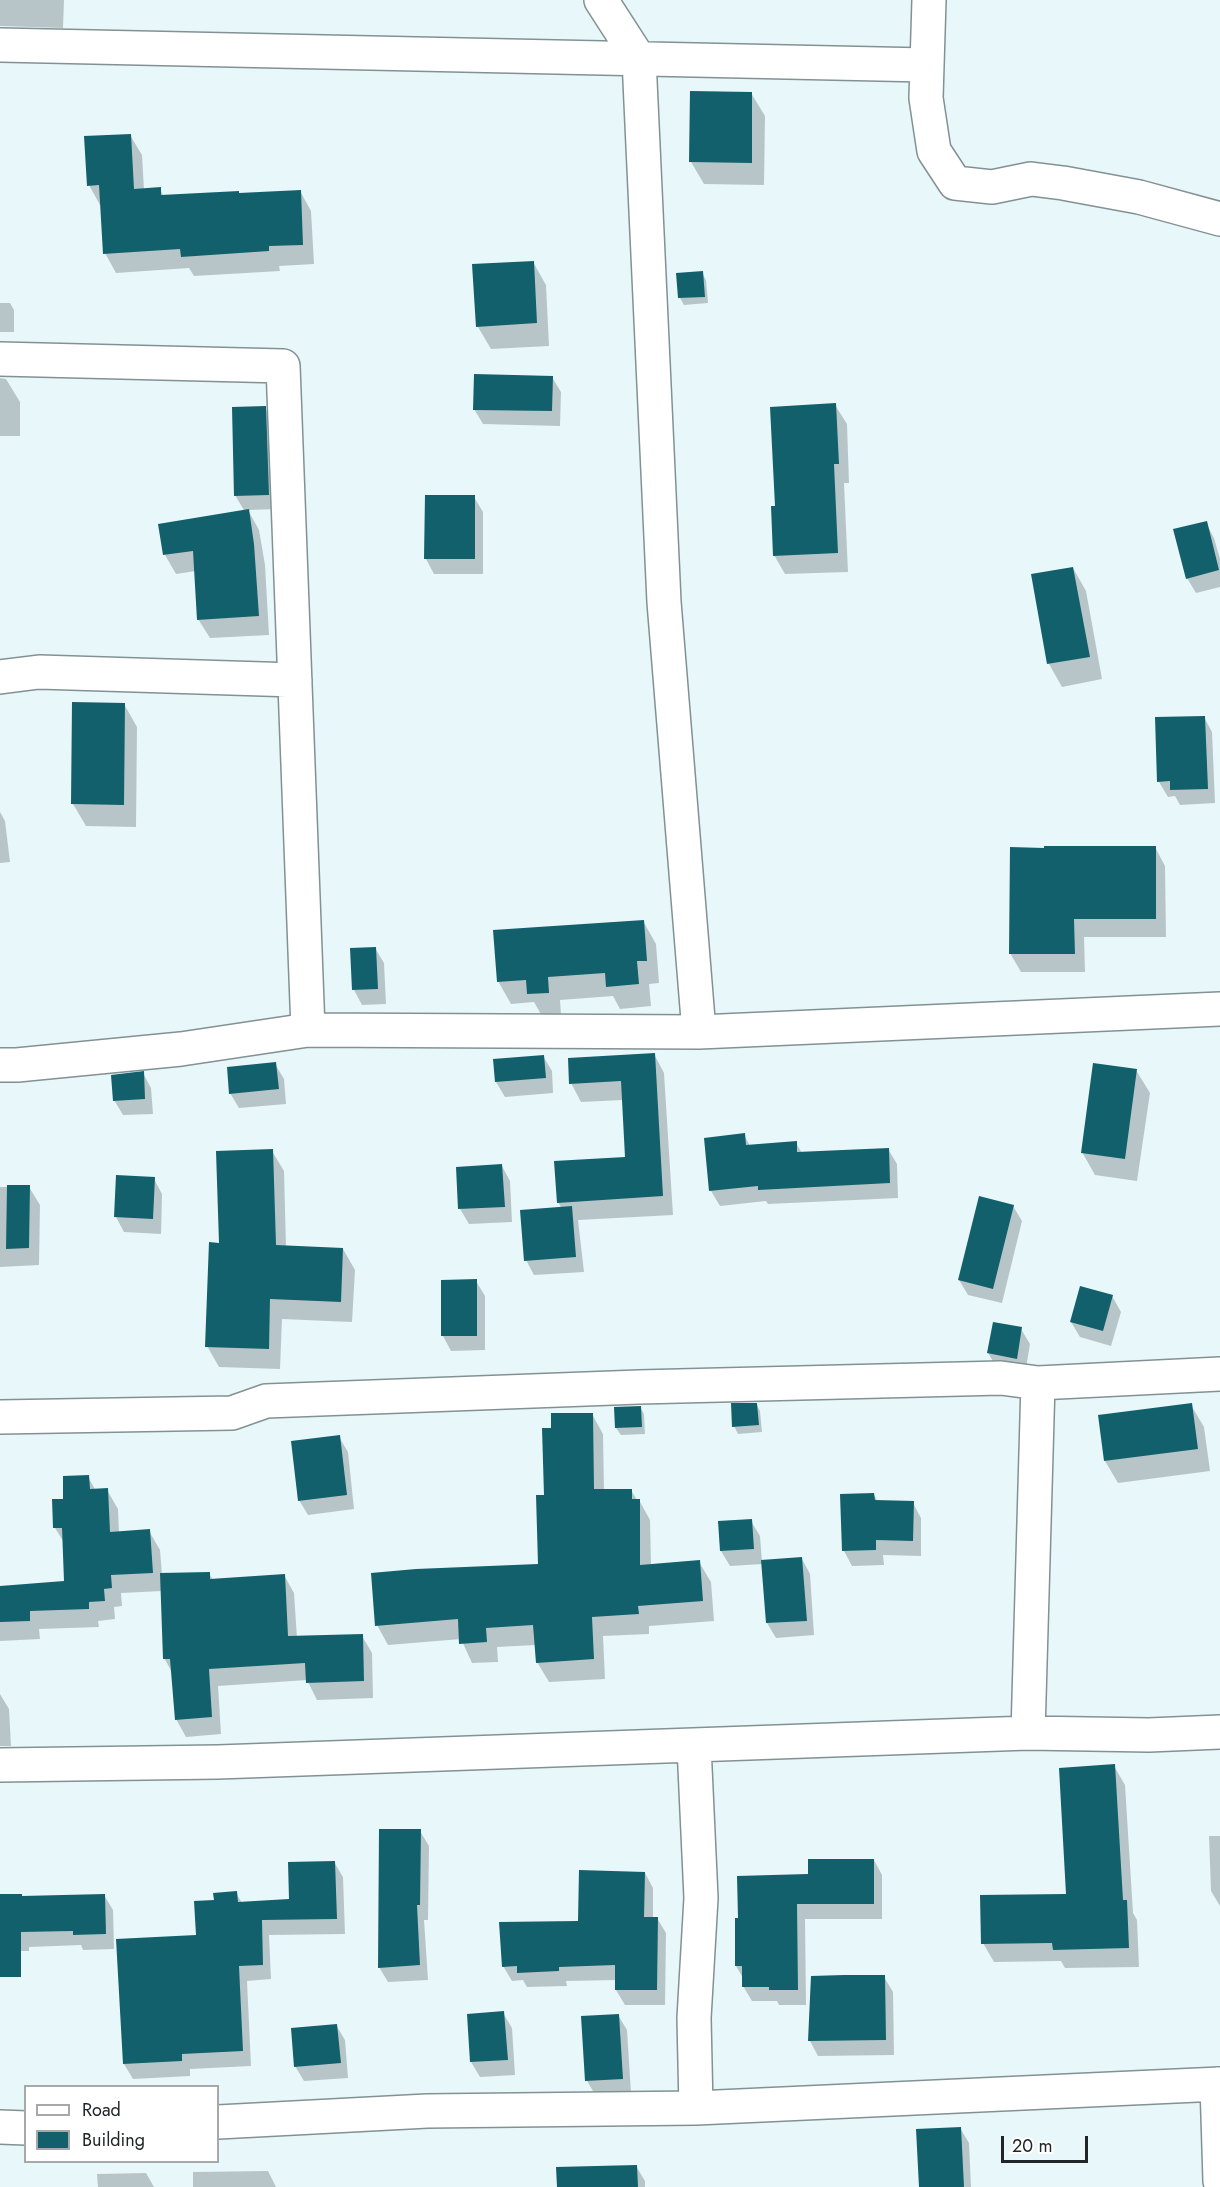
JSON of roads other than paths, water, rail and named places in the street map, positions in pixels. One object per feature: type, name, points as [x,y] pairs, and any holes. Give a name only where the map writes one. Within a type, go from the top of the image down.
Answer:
[{"type":"street","points":[[601,0],[639,59],[664,602],[699,1032]]},
{"type":"street","points":[[929,0],[927,98],[934,151],[955,183],[992,187],[1031,179],[1064,183],[1139,197],[1220,219]]},
{"type":"street","points":[[0,45],[927,65]]},
{"type":"street","points":[[0,359],[283,366],[308,1030]]},
{"type":"street","points":[[0,677],[39,672],[295,680]]},
{"type":"street","points":[[0,1065],[181,1049],[308,1030],[699,1032],[1220,1009]]},
{"type":"street","points":[[0,1417],[232,1413],[266,1401],[615,1388],[1001,1378],[1038,1383],[1220,1374]]},
{"type":"street","points":[[1028,1733],[1038,1383]]},
{"type":"street","points":[[0,1765],[218,1762],[1028,1733],[1149,1735],[1220,1732]]},
{"type":"street","points":[[694,1746],[701,1898],[694,2018],[696,2108]]},
{"type":"street","points":[[219,2122],[427,2111],[696,2108],[1219,2084],[1220,2181]]},
{"type":"street","points":[[0,2127],[24,2128]]}]
